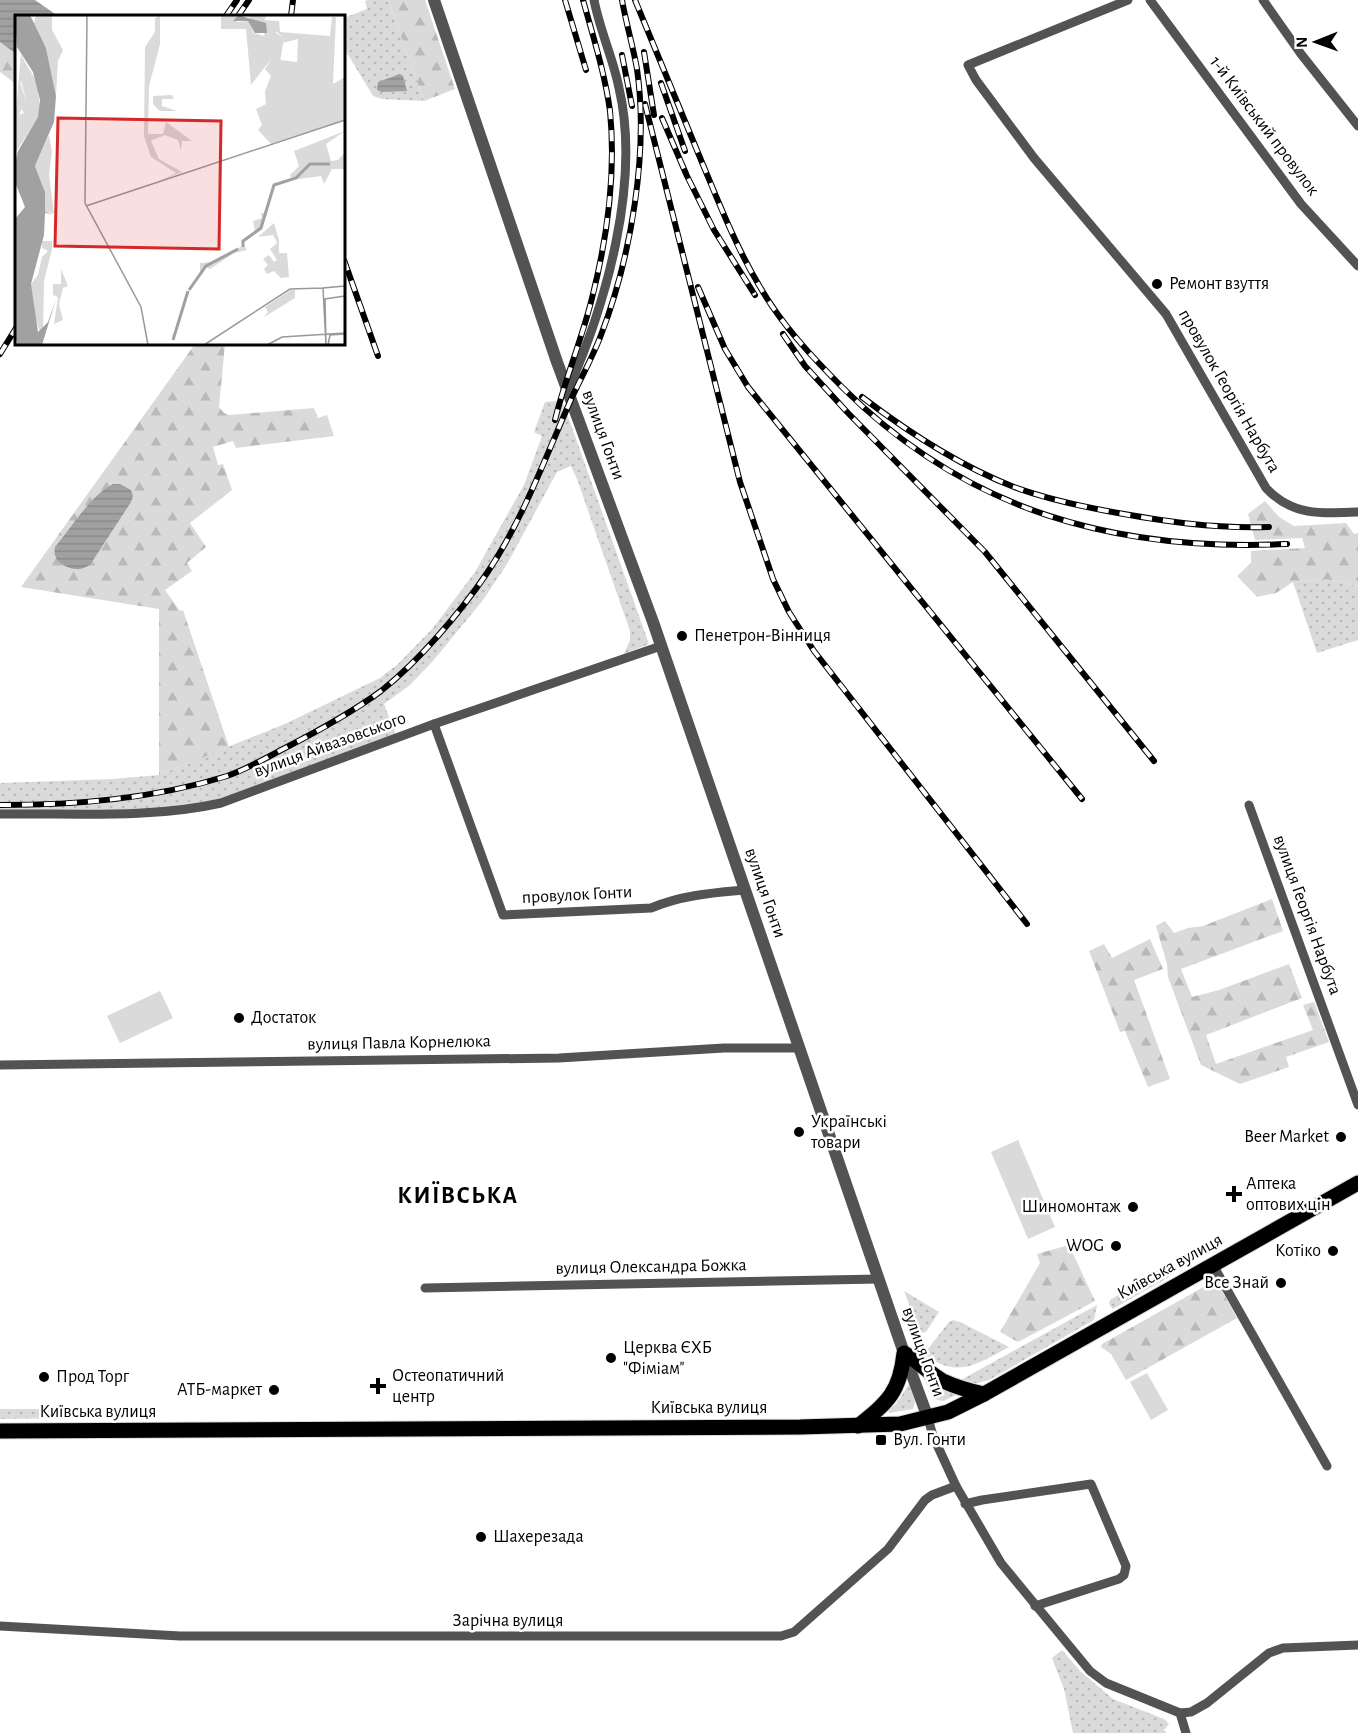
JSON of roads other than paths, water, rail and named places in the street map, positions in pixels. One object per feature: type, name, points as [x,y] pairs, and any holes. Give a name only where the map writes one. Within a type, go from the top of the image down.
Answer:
[{"type":"main road","name":"Київська вулиця","points":[[0,1431],[900,1424],[948,1412],[984,1394],[1358,1183]]},
{"type":"main road","points":[[858,1426],[888,1401],[895,1391],[904,1353],[941,1380],[984,1394]]},
{"type":"street","name":"вулиця Гонти","points":[[434,0],[568,390],[661,646],[933,1436],[965,1504],[1001,1563],[1090,1671],[1106,1683],[1180,1713]]},
{"type":"street","points":[[568,390],[601,302],[624,205],[624,127],[619,88],[599,26],[594,0]]},
{"type":"street","points":[[1115,3],[1128,0]]},
{"type":"street","name":"1-й Київський провулок","points":[[1150,0],[1301,204],[1358,266]]},
{"type":"street","points":[[1263,0],[1301,54],[1358,126]]},
{"type":"street","name":"провулок Георгія Нарбута","points":[[1115,3],[968,65],[976,80],[1034,158],[1166,314],[1266,488],[1275,498],[1289,507],[1330,513],[1358,512]]},
{"type":"street","name":"вулиця Айвазовського","points":[[0,814],[156,812],[194,809],[221,803],[434,724],[661,646]]},
{"type":"street","name":"провулок Гонти","points":[[434,724],[503,915],[651,908],[702,893],[745,890]]},
{"type":"street","name":"вулиця Георгія Нарбута","points":[[1249,805],[1358,1105]]},
{"type":"street","name":"вулиця Павла Корнелюка","points":[[0,1065],[559,1058],[724,1048],[799,1048]]},
{"type":"street","points":[[1213,1265],[1327,1466]]},
{"type":"street","name":"вулиця Олександра Божка","points":[[425,1288],[879,1279]]},
{"type":"street","points":[[965,1504],[1091,1484],[1126,1566],[1124,1575],[1119,1579],[1035,1606]]},
{"type":"street","name":"Зарічна вулиця","points":[[0,1626],[180,1636],[781,1636],[794,1632],[888,1549],[925,1500],[956,1486]]},
{"type":"street","points":[[1186,1733],[1180,1713],[1191,1712],[1207,1703],[1269,1653],[1283,1648],[1358,1645]]},
{"type":"railway","points":[[227,15],[237,0]]},
{"type":"railway","points":[[239,15],[249,0]]},
{"type":"railway","points":[[291,15],[293,0]]},
{"type":"railway","points":[[565,0],[586,70]]},
{"type":"railway","points":[[555,420],[597,276],[606,229],[611,181],[612,134],[608,97],[583,0]]},
{"type":"railway","points":[[0,805],[86,802],[143,795],[199,784],[242,770],[322,728],[381,691],[424,651],[464,604],[500,553],[522,512],[597,344],[612,305],[621,272],[635,204],[641,135],[637,69],[622,0]]},
{"type":"railway","points":[[635,0],[728,225],[760,287],[778,314],[809,352],[843,388],[891,430],[940,465],[993,494],[1047,515],[1104,531],[1162,540],[1224,545],[1287,544]]},
{"type":"railway","points":[[644,52],[654,115]]},
{"type":"railway","points":[[622,55],[632,106]]},
{"type":"railway","points":[[661,83],[685,151]]},
{"type":"railway","points":[[645,104],[740,482],[773,579],[789,612],[814,651],[1027,924]]},
{"type":"railway","points":[[662,118],[714,230],[755,295]]},
{"type":"railway","points":[[345,263],[378,356]]},
{"type":"railway","points":[[698,287],[725,349],[748,387],[1082,799]]},
{"type":"railway","points":[[0,354],[15,330]]},
{"type":"railway","points":[[783,334],[805,366],[848,413],[985,552],[1154,761]]},
{"type":"railway","points":[[862,397],[954,459],[1025,491],[1083,506],[1167,521],[1228,527],[1269,527]]},
{"type":"place","name":"Ремонт взуття","points":[[1157,284]]},
{"type":"place","name":"Пенетрон-Вінниця","points":[[682,636]]},
{"type":"place","name":"Достаток","points":[[239,1018]]},
{"type":"place","name":"Українські товари","points":[[799,1132]]},
{"type":"place","name":"Beer Market","points":[[1341,1137]]},
{"type":"place","name":"Аптека оптових цін","points":[[1234,1194]]},
{"type":"place","name":"Шиномонтаж","points":[[1133,1207]]},
{"type":"place","name":"WOG","points":[[1116,1246]]},
{"type":"place","name":"Котіко","points":[[1333,1251]]},
{"type":"place","name":"Все Знай","points":[[1281,1283]]},
{"type":"place","name":"Церква ЄХБ \"Фіміам\"","points":[[611,1358]]},
{"type":"place","name":"Прод Торг","points":[[44,1377]]},
{"type":"place","name":"Остеопатичний центр","points":[[378,1386]]},
{"type":"place","name":"АТБ-маркет","points":[[274,1390]]},
{"type":"place","name":"Вул. Гонти","points":[[881,1440]]},
{"type":"place","name":"Шахерезада","points":[[481,1537]]},
{"type":"district","name":"КИЇВСЬКА","points":[[458,1196]]}]
